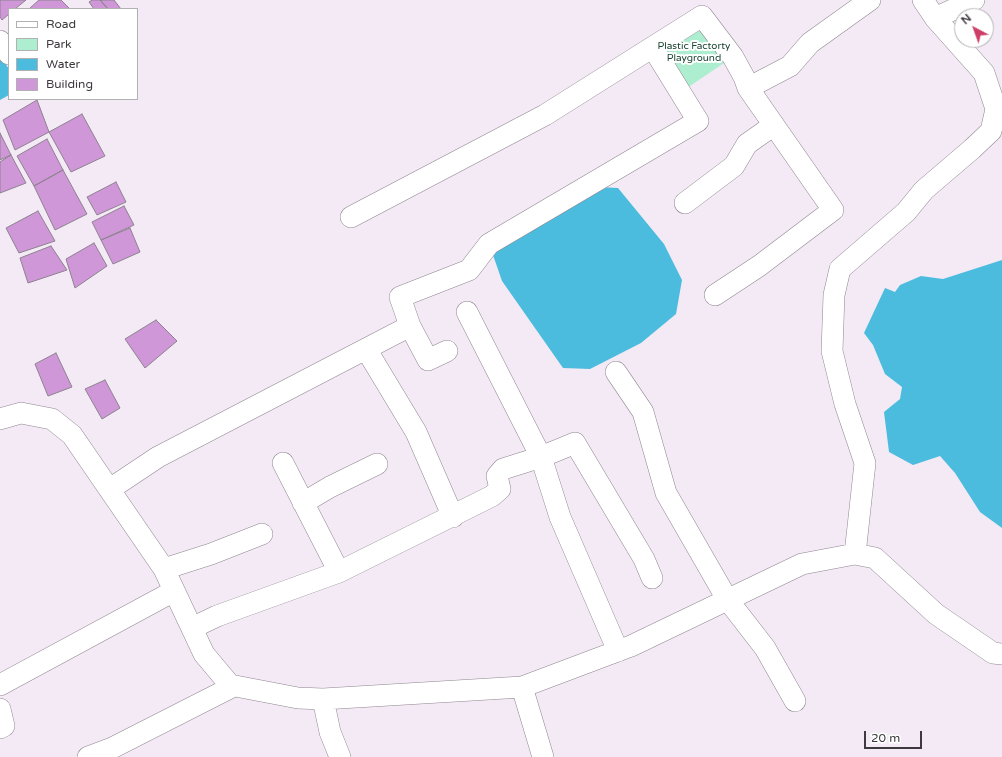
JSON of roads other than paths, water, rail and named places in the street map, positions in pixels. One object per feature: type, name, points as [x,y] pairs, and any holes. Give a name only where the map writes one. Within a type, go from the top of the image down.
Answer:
[{"type":"street","points":[[748,88],[790,66],[810,43],[870,0]]},
{"type":"street","points":[[855,554],[865,463],[846,404],[832,351],[834,295],[840,269],[906,212],[924,190],[977,145],[998,122],[996,109],[984,73],[935,18],[922,0]]},
{"type":"street","points":[[935,18],[974,0]]},
{"type":"street","points":[[351,217],[545,115],[702,16],[733,58],[744,77],[748,88],[833,210],[759,266],[715,294]]},
{"type":"street","points":[[0,41],[8,53]]},
{"type":"street","points":[[447,351],[428,360],[410,326],[400,297],[469,270],[489,244],[698,121],[653,48]]},
{"type":"street","points":[[685,203],[734,166],[747,144],[774,125]]},
{"type":"street","points":[[467,312],[541,457],[560,517],[618,651]]},
{"type":"street","points":[[110,489],[158,457],[410,326]]},
{"type":"street","points":[[366,349],[416,432],[453,517]]},
{"type":"street","points":[[616,372],[643,412],[666,494],[727,600],[765,648],[795,700]]},
{"type":"street","points":[[0,418],[21,413],[52,419],[72,435],[164,569],[204,654],[230,685],[234,686],[298,698],[323,699],[522,686],[631,646],[802,564],[855,554],[876,558],[936,614],[993,653],[1002,654]]},
{"type":"street","points":[[192,628],[217,616],[339,572],[453,517],[492,496],[500,489],[497,476],[503,469],[541,457],[575,443],[644,559],[652,578]]},
{"type":"street","points":[[283,463],[339,572]]},
{"type":"street","points":[[303,502],[377,464]]},
{"type":"street","points":[[164,569],[211,554],[262,534]]},
{"type":"street","points":[[0,685],[174,591]]},
{"type":"street","points":[[88,757],[114,752],[234,686]]},
{"type":"street","points":[[522,686],[543,757]]},
{"type":"street","points":[[323,699],[330,732],[340,757]]},
{"type":"street","points":[[0,709],[4,726],[0,728]]},
{"type":"water","points":[[0,56],[8,68],[8,96],[0,100]]},
{"type":"water","points":[[599,187],[618,188],[664,244],[682,280],[676,314],[641,343],[590,369],[563,368],[502,281],[493,255],[510,236]]},
{"type":"water","points":[[1002,260],[1002,528],[980,512],[955,473],[940,456],[913,465],[889,452],[884,412],[900,399],[902,387],[885,374],[873,345],[864,333],[885,288],[895,292],[900,285],[921,276],[943,279]]},
{"type":"park label","name":"Plastic Factorty Playground","points":[[694,52]]}]
